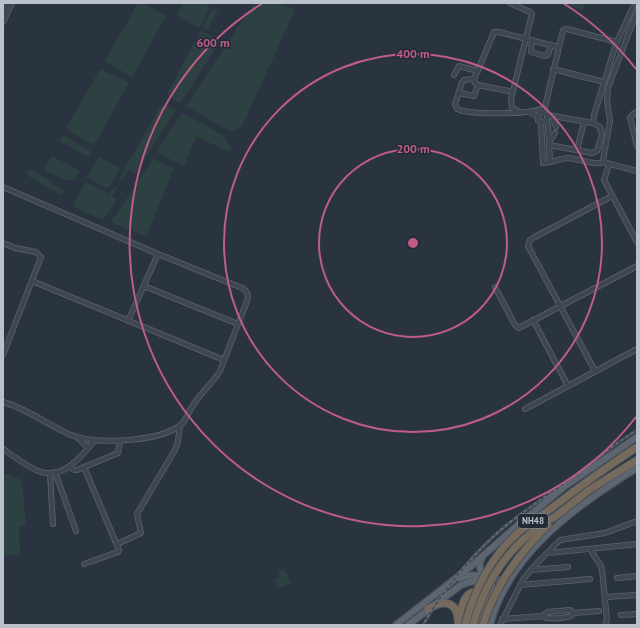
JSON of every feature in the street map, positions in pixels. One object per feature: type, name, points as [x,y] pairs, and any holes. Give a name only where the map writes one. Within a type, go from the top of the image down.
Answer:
[{"type":"highway","name":"NH48","points":[[465,625],[470,606],[482,579],[492,562],[513,538],[584,483],[637,447]]},
{"type":"highway","name":"NH48","points":[[473,625],[484,593],[494,575],[504,560],[530,533],[556,516],[589,490],[637,460]]},
{"type":"highway","points":[[483,625],[494,597],[510,568],[529,544],[556,516]]},
{"type":"highway","points":[[480,625],[485,608],[489,582]]},
{"type":"highway","points":[[458,625],[465,599],[468,594],[475,592],[481,593],[485,600],[485,608]]},
{"type":"highway","points":[[428,609],[442,602],[452,605],[457,613],[458,625]]},
{"type":"main road","points":[[396,625],[484,556],[564,487],[637,437]]},
{"type":"main road","points":[[484,556],[481,560],[480,566],[481,571],[485,576],[492,580],[506,580],[512,575],[538,543],[552,531],[598,494],[637,468]]},
{"type":"main road","points":[[536,511],[532,519],[534,526],[543,532],[552,531]]},
{"type":"main road","points":[[452,582],[469,575],[481,576],[489,582],[499,600]]},
{"type":"main road","points":[[490,625],[499,600],[512,575]]},
{"type":"main road","points":[[408,625],[464,583],[489,582]]},
{"type":"street","points":[[3,14],[8,3]]},
{"type":"street","points":[[3,22],[12,3]]},
{"type":"street","points":[[510,3],[532,13],[511,106],[512,108],[521,112]]},
{"type":"street","points":[[593,123],[617,42],[635,9]]},
{"type":"street","points":[[635,9],[607,90],[610,121],[603,158],[606,163],[604,180],[637,242]]},
{"type":"street","points":[[617,42],[565,29],[562,32],[543,113],[543,163],[564,158],[583,160],[597,164],[606,163],[637,171]]},
{"type":"street","points":[[474,79],[494,32],[558,47]]},
{"type":"street","points":[[532,41],[531,52],[544,56],[548,56],[551,46]]},
{"type":"street","points":[[454,75],[459,66],[478,71]]},
{"type":"street","points":[[553,69],[604,82]]},
{"type":"street","points":[[474,79],[475,83],[478,84],[513,92]]},
{"type":"street","points":[[474,79],[462,80],[456,101],[457,109],[475,113],[543,113],[593,123],[600,127],[602,133],[597,151],[592,153],[549,143]]},
{"type":"street","points":[[459,93],[474,96],[478,84]]},
{"type":"street","points":[[637,112],[630,118],[637,146]]},
{"type":"street","points":[[543,113],[538,121],[544,122],[548,125],[550,162]]},
{"type":"street","points":[[543,113],[556,127]]},
{"type":"street","points":[[577,150],[584,122]]},
{"type":"street","points":[[549,143],[555,133]]},
{"type":"street","points":[[3,187],[158,254],[242,288],[248,292],[248,298],[216,377],[198,398],[180,425],[155,436],[120,441],[95,440],[77,437],[23,410],[3,402]]},
{"type":"street","points":[[595,371],[529,249],[528,243],[534,237],[612,196]]},
{"type":"street","points":[[3,243],[16,248],[36,252],[40,255],[41,260],[3,355]]},
{"type":"street","points":[[128,321],[158,254]]},
{"type":"street","points":[[494,287],[516,327],[520,327],[637,266]]},
{"type":"street","points":[[32,281],[224,360]]},
{"type":"street","points":[[144,286],[238,324]]},
{"type":"street","points":[[533,320],[568,386]]},
{"type":"street","points":[[525,409],[637,349]]},
{"type":"street","points":[[117,544],[141,532],[137,514],[175,450],[179,437],[180,425]]},
{"type":"street","points":[[77,437],[88,448]]},
{"type":"street","points":[[3,449],[38,471],[50,473],[69,467],[80,458],[95,440]]},
{"type":"street","points":[[69,467],[76,470],[118,453],[120,441]]},
{"type":"street","points":[[84,467],[117,544],[118,552],[84,564]]},
{"type":"street","points":[[56,472],[76,531]]},
{"type":"street","points":[[50,473],[53,524]]},
{"type":"street","points":[[500,625],[520,585],[531,570],[562,539],[605,534],[637,521]]},
{"type":"street","points":[[548,553],[637,544]]},
{"type":"street","points":[[591,548],[593,555],[601,564],[602,568],[607,620],[605,625]]},
{"type":"street","points":[[531,570],[568,567]]},
{"type":"street","points":[[617,578],[637,576]]},
{"type":"street","points":[[520,585],[590,579]]},
{"type":"street","points":[[605,597],[637,595]]},
{"type":"street","points":[[502,619],[542,616],[548,612],[570,610],[574,613],[600,611]]},
{"type":"street","points":[[620,614],[637,614]]},
{"type":"green space","points":[[138,3],[142,3],[166,16],[132,77],[105,61]]},
{"type":"green space","points":[[184,3],[203,3],[210,7],[199,28],[177,15]]},
{"type":"green space","points":[[254,3],[279,3],[295,10],[242,126],[236,130],[228,130],[186,106]]},
{"type":"green space","points":[[567,3],[586,3],[581,11]]},
{"type":"green space","points":[[213,8],[218,11],[207,30],[202,28]]},
{"type":"green space","points":[[201,30],[220,41],[182,101],[178,103],[168,95],[168,92]]},
{"type":"green space","points":[[100,69],[129,83],[94,145],[66,129]]},
{"type":"green space","points":[[163,105],[175,109],[175,112],[135,174],[128,170],[122,180],[119,179],[160,107]]},
{"type":"green space","points":[[182,113],[223,135],[230,145],[231,152],[196,137],[184,166],[156,152]]},
{"type":"green space","points":[[63,135],[91,151],[88,157],[59,141]]},
{"type":"green space","points":[[52,156],[80,171],[78,175],[67,181],[44,170]]},
{"type":"green space","points":[[99,157],[120,168],[110,186],[106,188],[87,177]]},
{"type":"green space","points":[[153,159],[174,168],[146,237],[111,222]]},
{"type":"green space","points":[[29,169],[53,182],[52,184],[64,191],[62,195],[28,176],[27,173]]},
{"type":"green space","points":[[86,182],[109,194],[115,186],[117,188],[112,196],[117,200],[103,220],[72,206]]},
{"type":"green space","points":[[3,474],[9,474],[22,481],[26,525],[19,526],[20,555],[3,555]]},
{"type":"green space","points":[[285,569],[291,583],[278,589],[274,579],[280,576],[278,572]]},
{"type":"railway","points":[[423,625],[438,601],[456,577],[495,535],[523,512],[637,430]]}]
